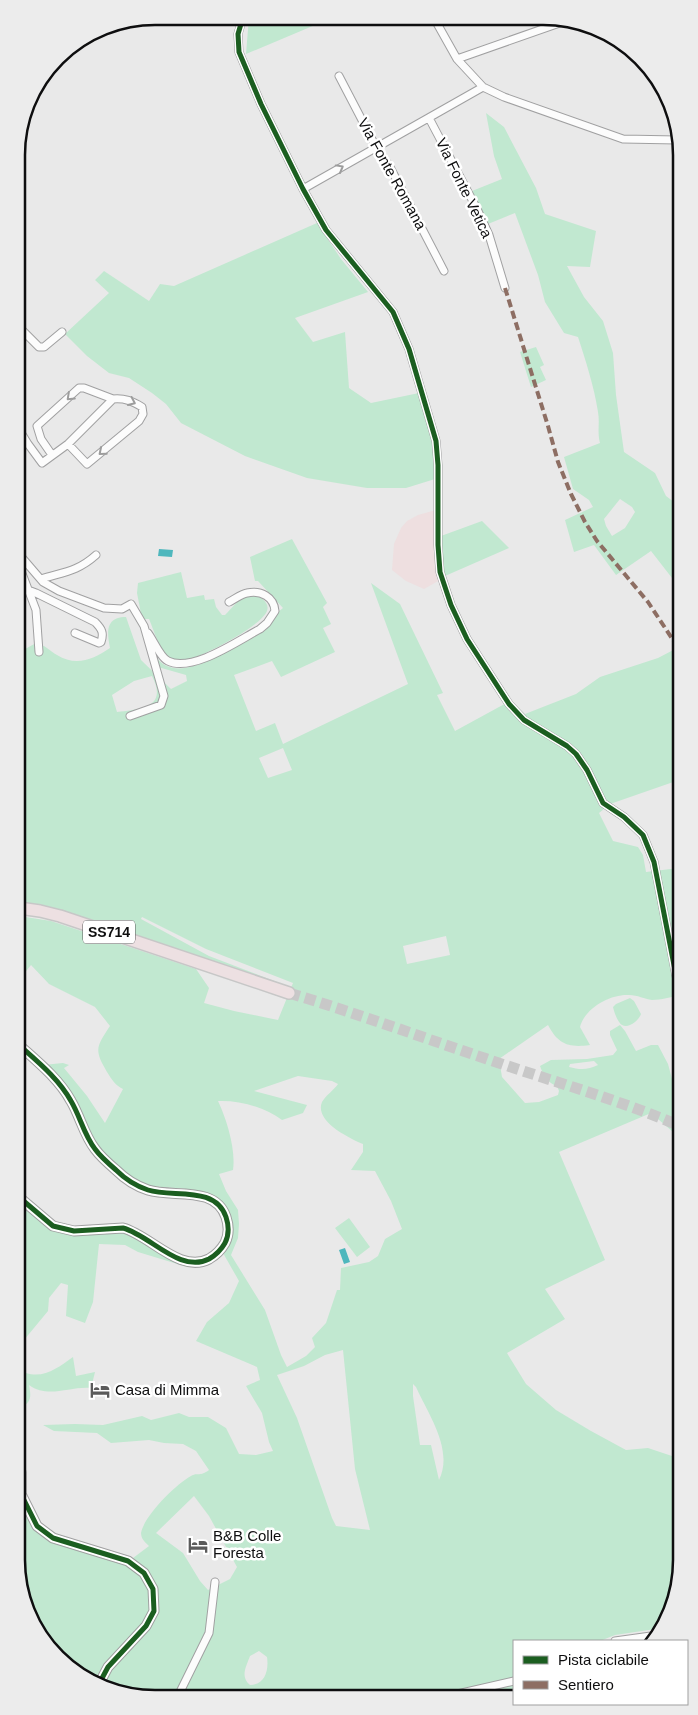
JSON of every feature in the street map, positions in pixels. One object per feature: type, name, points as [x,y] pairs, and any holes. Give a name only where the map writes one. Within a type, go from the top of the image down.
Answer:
[{"type":"highway","name":"SS714","points":[[25,909],[68,918],[289,993]]},
{"type":"street","points":[[241,25],[238,34],[239,52],[261,104],[303,189],[326,230],[393,312],[408,348],[436,440],[440,572],[451,605],[467,639],[509,704],[524,720],[567,746],[576,754],[587,770],[603,803],[624,817],[643,835],[654,862],[673,960]]},
{"type":"street","points":[[438,25],[457,58],[482,87],[504,97],[623,139],[672,140]]},
{"type":"street","points":[[457,58],[555,25]]},
{"type":"street","name":"Via Fonte Romana","points":[[339,76],[376,147],[390,166],[444,272]]},
{"type":"street","points":[[303,189],[482,87]]},
{"type":"street","name":"Via Fonte Vetica","points":[[430,118],[489,235],[505,288]]},
{"type":"street","points":[[25,333],[39,347],[44,347],[62,332]]},
{"type":"street","points":[[52,455],[41,439],[37,426],[79,388],[84,388],[113,399],[122,398],[132,401],[142,408],[143,414],[139,421],[87,464],[68,444]]},
{"type":"street","points":[[25,439],[42,463],[68,444],[113,399]]},
{"type":"street","points":[[41,579],[68,573],[88,562],[96,555]]},
{"type":"street","points":[[25,561],[41,579],[59,591],[104,608],[122,609],[131,604],[162,656],[168,661],[183,664],[208,657],[260,629],[267,623],[275,611],[274,603],[271,599],[256,592],[249,592],[229,602]]},
{"type":"street","points":[[25,582],[36,610],[39,652]]},
{"type":"street","points":[[28,590],[95,622],[102,630],[103,636],[99,643],[76,633]]},
{"type":"street","points":[[130,716],[161,705],[164,696],[144,626]]},
{"type":"street","points":[[25,1051],[57,1080],[71,1100],[94,1148],[115,1170],[132,1183],[150,1190],[208,1198],[221,1207],[226,1215],[228,1232],[222,1248],[215,1255],[206,1260],[190,1262],[167,1253],[140,1234],[123,1228],[74,1231],[53,1226],[25,1202]]},
{"type":"street","points":[[25,1502],[37,1526],[53,1538],[128,1561],[144,1573],[153,1589],[154,1611],[146,1626],[108,1667],[102,1679]]},
{"type":"street","points":[[181,1690],[209,1633],[215,1582]]},
{"type":"street","points":[[622,1640],[648,1636]]},
{"type":"street","points":[[475,1690],[513,1681]]},
{"type":"shaded area","points":[[436,510],[440,580],[424,589],[406,581],[392,570],[394,544],[401,528],[407,521],[418,515]]},
{"type":"green space","points":[[248,25],[315,25],[246,54]]},
{"type":"green space","points":[[486,113],[504,127],[536,188],[545,214],[596,231],[590,267],[567,266],[584,297],[603,321],[613,353],[616,395],[624,452],[655,473],[666,496],[673,501],[673,579],[651,551],[616,575],[594,545],[574,552],[565,520],[593,507],[589,500],[573,489],[564,457],[600,443],[599,416],[590,374],[578,337],[564,333],[545,302],[538,275],[515,213],[488,224],[472,191],[502,179],[494,156]],"holes":[[[620,499],[632,507],[635,512],[625,528],[612,536],[604,519]]]},
{"type":"green space","points":[[317,223],[341,259],[368,292],[295,318],[313,342],[345,332],[349,388],[371,403],[419,393],[434,441],[435,479],[406,488],[367,488],[307,478],[245,456],[181,423],[166,404],[152,393],[129,378],[109,373],[87,356],[65,334],[109,293],[95,280],[104,271],[149,301],[160,284],[174,286]]},
{"type":"green space","points":[[536,347],[544,365],[540,367],[546,380],[531,387],[520,352]]},
{"type":"green space","points":[[482,521],[509,548],[445,576],[441,536]]},
{"type":"green space","points":[[292,539],[327,603],[323,607],[331,624],[323,628],[335,652],[281,677],[272,661],[234,675],[256,731],[275,723],[283,744],[408,684],[371,583],[400,604],[443,693],[437,695],[455,731],[510,701],[525,714],[576,694],[600,677],[658,658],[673,650],[673,782],[610,804],[599,813],[613,841],[638,847],[643,855],[646,872],[673,869],[673,997],[652,1000],[632,995],[614,997],[593,1008],[583,1020],[580,1027],[590,1045],[576,1046],[564,1043],[556,1037],[548,1025],[499,1059],[502,1077],[525,1103],[539,1102],[558,1095],[557,1086],[546,1078],[540,1066],[551,1060],[587,1059],[613,1055],[617,1050],[610,1031],[620,1025],[636,1051],[651,1045],[658,1045],[668,1064],[673,1080],[673,1132],[651,1113],[559,1152],[605,1260],[545,1289],[565,1319],[507,1353],[526,1384],[556,1410],[626,1450],[648,1448],[673,1456],[673,1569],[671,1586],[660,1618],[653,1629],[615,1635],[602,1640],[513,1640],[513,1680],[470,1690],[146,1690],[129,1688],[97,1677],[69,1658],[57,1646],[42,1625],[29,1594],[25,1560],[25,1505],[35,1527],[130,1563],[133,1558],[149,1546],[142,1539],[141,1533],[143,1526],[154,1510],[169,1493],[185,1480],[193,1475],[209,1470],[196,1451],[183,1444],[149,1440],[111,1443],[97,1433],[54,1431],[43,1425],[103,1425],[142,1416],[151,1420],[179,1413],[189,1417],[208,1417],[226,1428],[239,1454],[256,1455],[273,1451],[262,1413],[246,1386],[260,1380],[257,1367],[196,1341],[207,1322],[229,1303],[239,1281],[223,1253],[210,1263],[195,1267],[184,1266],[138,1252],[125,1245],[99,1244],[93,1302],[85,1323],[66,1316],[68,1285],[61,1283],[49,1298],[48,1311],[25,1339],[25,1205],[51,1227],[122,1230],[175,1259],[209,1260],[230,1232],[215,1197],[190,1189],[147,1185],[131,1178],[102,1151],[75,1115],[43,1065],[63,1063],[69,1065],[64,1068],[87,1096],[105,1123],[123,1089],[110,1077],[100,1058],[98,1049],[110,1026],[95,1007],[49,984],[31,965],[25,972],[25,917],[51,921],[196,969],[209,988],[204,1003],[234,1011],[278,1020],[293,983],[206,949],[142,917],[141,919],[209,956],[288,988],[97,922],[56,909],[25,904],[25,649],[36,643],[64,659],[71,661],[85,660],[110,648],[108,632],[111,623],[119,618],[126,617],[141,660],[171,689],[187,681],[186,675],[158,667],[152,649],[156,657],[164,665],[186,668],[218,656],[245,640],[283,608],[258,581],[255,581],[250,557]],"holes":[[[152,676],[156,686],[157,694],[155,700],[150,705],[117,712],[112,695],[134,681]],[[283,748],[292,770],[268,778],[259,758]],[[446,936],[450,955],[407,964],[403,946]],[[594,1061],[598,1065],[591,1068],[577,1069],[569,1067],[570,1064]],[[298,1076],[332,1081],[338,1084],[322,1102],[323,1116],[334,1128],[363,1144],[363,1152],[351,1170],[375,1171],[391,1201],[402,1229],[385,1239],[378,1256],[369,1262],[341,1268],[340,1290],[337,1290],[326,1323],[312,1338],[315,1347],[306,1356],[287,1367],[265,1310],[231,1255],[238,1238],[238,1210],[226,1191],[219,1174],[233,1170],[234,1162],[230,1135],[218,1101],[252,1105],[268,1111],[282,1120],[303,1113],[307,1105],[254,1091]],[[343,1350],[355,1469],[370,1530],[336,1526],[297,1418],[277,1375],[304,1366],[325,1355]],[[413,1384],[438,1432],[443,1457],[443,1468],[439,1480],[431,1445],[420,1445]],[[194,1496],[209,1516],[237,1567],[230,1579],[208,1590],[200,1581],[183,1553],[156,1533]],[[259,1651],[267,1657],[265,1676],[259,1682],[250,1685],[245,1679],[250,1656]]]},
{"type":"green space","points":[[181,572],[187,598],[204,595],[205,600],[214,599],[216,607],[222,615],[225,615],[241,598],[248,595],[264,600],[268,607],[267,611],[255,624],[210,651],[193,658],[171,659],[162,650],[149,619],[142,619],[137,593],[138,583]]},
{"type":"green space","points":[[630,998],[634,1001],[641,1014],[633,1023],[625,1026],[619,1022],[613,1007]]},
{"type":"green space","points":[[349,1218],[370,1247],[357,1257],[335,1228]]},
{"type":"green space","points":[[73,1357],[76,1376],[95,1372],[91,1388],[51,1392],[36,1389],[29,1385],[30,1398],[25,1405],[25,1370],[26,1373],[33,1374],[45,1373]]},
{"type":"green space","points":[[513,1685],[513,1690],[490,1690]]},
{"type":"water","points":[[159,549],[173,550],[172,557],[158,556]]},
{"type":"water","points":[[345,1248],[350,1262],[344,1264],[339,1250]]},
{"type":"tunnel","points":[[289,993],[608,1099],[673,1123]]},
{"type":"marked path","points":[[505,288],[558,462],[571,494],[597,541],[648,602],[673,640]]},
{"type":"cycle path","points":[[241,25],[238,34],[239,52],[261,104],[303,189],[326,230],[393,312],[409,349],[436,441],[440,572],[451,605],[467,639],[509,704],[524,720],[567,746],[576,754],[587,770],[603,803],[624,817],[643,835],[654,862],[673,960]]},
{"type":"cycle path","points":[[25,1050],[48,1071],[66,1093],[91,1144],[110,1165],[131,1182],[148,1190],[192,1194],[213,1200],[221,1207],[226,1217],[228,1234],[223,1246],[209,1259],[198,1262],[187,1261],[176,1258],[144,1238],[123,1228],[74,1231],[53,1226],[25,1202]]},
{"type":"cycle path","points":[[25,1502],[37,1526],[53,1538],[128,1561],[144,1573],[153,1589],[154,1611],[146,1626],[108,1667],[102,1679]]},
{"type":"place","name":"Casa di Mimma","points":[[100,1390]]},
{"type":"place","name":"B&B Colle Foresta","points":[[198,1545]]}]
